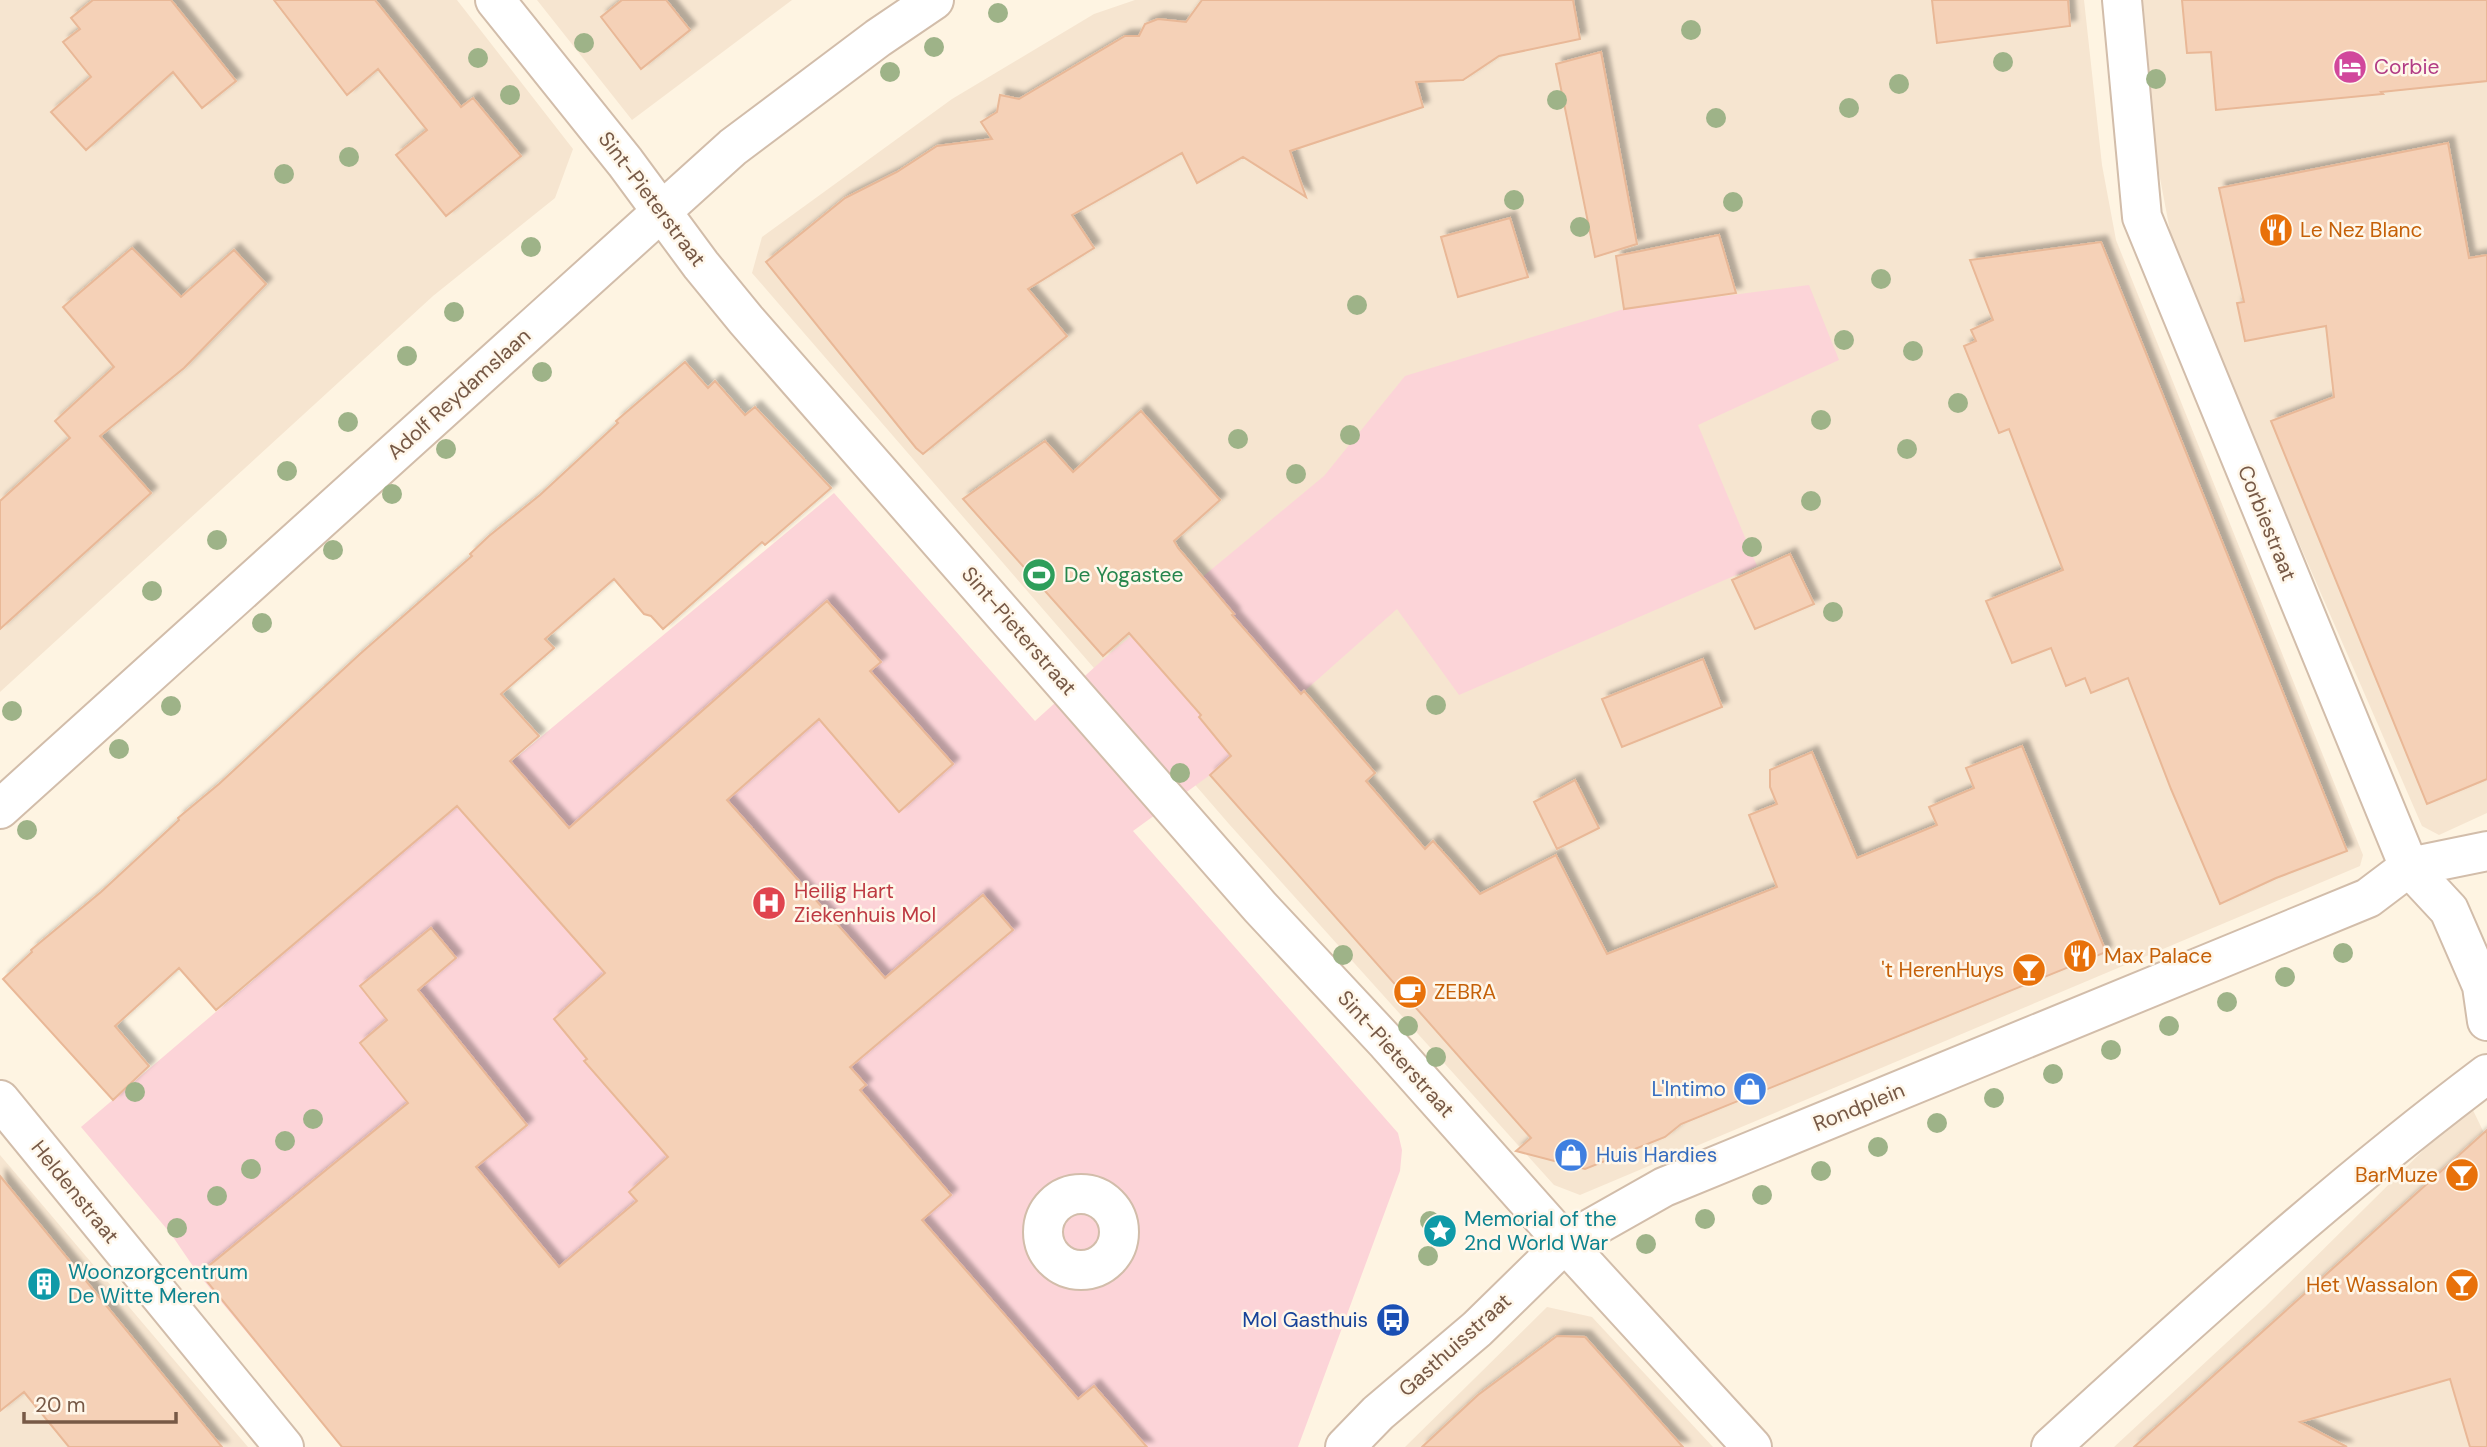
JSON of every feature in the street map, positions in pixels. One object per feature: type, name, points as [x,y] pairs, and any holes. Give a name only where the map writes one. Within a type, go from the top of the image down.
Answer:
[{"type":"street","name":"Sint-Pieterstraat","points":[[495,0],[625,162],[746,320],[1261,907],[1380,1034],[1565,1243]]},
{"type":"street","name":"Adolf Reydamslaan","points":[[0,809],[752,133],[878,38],[934,0]]},
{"type":"street","name":"Corbiestraat","points":[[2123,0],[2142,217],[2409,867],[2449,910],[2482,986],[2487,1021]]},
{"type":"street","points":[[2409,867],[2487,851]]},
{"type":"street","name":"Rondplein","points":[[1565,1243],[1664,1187],[2368,898],[2409,867]]},
{"type":"street","points":[[2051,1447],[2192,1317],[2410,1131],[2487,1074]]},
{"type":"street","name":"Heldenstraat","points":[[0,1100],[284,1447]]},
{"type":"street","points":[[1565,1243],[1752,1447]]},
{"type":"street","name":"Gasthuisstraat","points":[[1346,1447],[1378,1413],[1477,1329],[1565,1243]]},
{"type":"shaded area","points":[[0,0],[457,0],[573,149],[555,198],[433,296],[0,692]]},
{"type":"shaded area","points":[[537,0],[792,0],[632,120]]},
{"type":"shaded area","points":[[1135,0],[2084,0],[2102,165],[2116,240],[2363,855],[2360,866],[1580,1195],[1554,1185],[1229,824],[752,273],[762,237],[952,99],[1094,14]]},
{"type":"shaded area","points":[[2138,0],[2487,0],[2487,813],[2439,835],[2422,826],[2203,322],[2170,231],[2156,157]]},
{"type":"shaded area","name":"Heilig Hart Ziekenhuis Mol","points":[[1809,285],[1839,360],[1698,425],[1757,566],[1459,695],[1397,609],[1210,775],[1133,831],[1398,1133],[1402,1150],[1400,1171],[1298,1447],[342,1447],[199,1275],[171,1234],[81,1127],[422,836],[834,493],[1035,721],[1107,656],[1324,476],[1405,376],[1624,309]]},
{"type":"shaded area","points":[[2470,1104],[2484,1133],[2487,1134],[2487,1447],[2114,1447],[2265,1307]]},
{"type":"shaded area","name":"Woonzorgcentrum De Witte Meren","points":[[0,1155],[248,1447],[0,1447]]},
{"type":"shaded area","points":[[1547,1307],[1592,1317],[1713,1447],[1405,1447]]},
{"type":"building","points":[[93,0],[171,0],[236,81],[202,108],[173,72],[86,150],[51,112],[91,77],[63,42],[80,29],[71,18]]},
{"type":"building","points":[[274,0],[375,0],[461,107],[473,98],[521,156],[446,216],[396,155],[427,130],[378,69],[347,95]]},
{"type":"building","points":[[622,0],[666,0],[690,30],[641,69],[601,17]]},
{"type":"building","points":[[1202,0],[1573,0],[1580,39],[1499,56],[1463,80],[1416,82],[1423,107],[1290,151],[1306,197],[1243,157],[1197,183],[1182,153],[1072,215],[1094,248],[1028,289],[1067,336],[923,454],[766,262],[845,198],[897,172],[937,146],[992,139],[981,122],[997,112],[1000,95],[1019,99],[1125,36],[1139,36],[1145,24],[1158,19],[1186,22]]},
{"type":"building","points":[[1932,0],[2068,0],[2070,26],[1937,43]]},
{"type":"building","name":"Corbie","points":[[2182,0],[2487,0],[2487,81],[2216,110],[2211,52],[2187,53]]},
{"type":"building","points":[[1601,52],[1637,244],[1595,257],[1556,64]]},
{"type":"building","points":[[2448,143],[2469,258],[2487,255],[2487,779],[2427,804],[2271,421],[2334,397],[2326,326],[2245,341],[2237,303],[2244,302],[2219,188]]},
{"type":"building","points":[[1510,218],[1528,277],[1458,297],[1441,237]]},
{"type":"building","points":[[1719,235],[1736,293],[1624,309],[1616,256]]},
{"type":"building","points":[[2101,242],[2347,851],[2276,878],[2220,904],[2128,678],[2091,693],[2085,678],[2066,686],[2051,648],[2012,663],[1986,601],[2063,570],[2009,429],[1999,433],[1964,346],[1976,341],[1971,330],[1993,320],[1970,260]]},
{"type":"building","points":[[132,248],[181,297],[234,250],[266,284],[184,368],[100,436],[151,493],[0,629],[0,501],[70,438],[55,421],[114,367],[63,307]]},
{"type":"building","points":[[685,362],[708,388],[715,381],[745,415],[755,407],[831,488],[765,545],[762,542],[663,629],[651,616],[644,614],[614,579],[545,639],[554,648],[501,694],[539,736],[510,761],[569,828],[827,601],[881,662],[870,671],[953,764],[899,812],[819,719],[727,800],[885,978],[983,895],[1013,930],[850,1067],[866,1085],[860,1090],[951,1195],[922,1220],[1078,1399],[1094,1386],[1147,1447],[342,1447],[200,1273],[408,1103],[360,1043],[387,1020],[360,986],[431,928],[456,958],[418,990],[527,1125],[476,1167],[559,1267],[637,1201],[629,1192],[668,1157],[584,1061],[587,1059],[554,1019],[605,973],[457,806],[216,1010],[179,968],[115,1026],[149,1066],[113,1100],[3,979],[32,952],[31,950],[101,892],[179,820],[178,818],[472,556],[470,554],[489,536],[540,495],[618,423],[616,421]]},
{"type":"building","points":[[1141,411],[1220,500],[1174,541],[1178,548],[1301,694],[1304,691],[1375,773],[1366,781],[1425,849],[1433,841],[1480,894],[1556,855],[1607,954],[1777,887],[1749,815],[1777,804],[1770,787],[1770,770],[1812,752],[1857,858],[1937,825],[1929,807],[1974,788],[1966,768],[2022,746],[2106,952],[1681,1124],[1665,1137],[1585,1169],[1516,1151],[1531,1138],[1210,775],[1231,756],[1199,717],[1201,715],[1129,633],[1103,656],[963,499],[1045,441],[1073,472]]},
{"type":"building","points":[[1790,554],[1814,604],[1755,629],[1732,580]]},
{"type":"building","points":[[1703,659],[1722,707],[1622,747],[1602,699]]},
{"type":"building","points":[[1575,780],[1599,828],[1557,849],[1534,802]]},
{"type":"building","points":[[2487,1130],[2487,1447],[2470,1447],[2450,1379],[2300,1422],[2347,1447],[2134,1447]]},
{"type":"building","name":"Woonzorgcentrum De Witte Meren","points":[[0,1176],[222,1447],[69,1447],[24,1392],[0,1411]]},
{"type":"building","points":[[1557,1336],[1585,1337],[1683,1447],[1422,1447],[1478,1395]]},
{"type":"place","name":"Corbie","points":[[2350,67]]},
{"type":"place","name":"Le Nez Blanc","points":[[2276,230]]},
{"type":"place","name":"De Yogastee","points":[[1039,575]]},
{"type":"place","name":"Heilig Hart Ziekenhuis Mol","points":[[769,903]]},
{"type":"place","name":"Max Palace","points":[[2080,956]]},
{"type":"place","name":"'t HerenHuys","points":[[2029,970]]},
{"type":"place","name":"ZEBRA","points":[[1410,992]]},
{"type":"place","name":"L'Intimo","points":[[1750,1089]]},
{"type":"place","name":"Huis Hardies","points":[[1571,1155]]},
{"type":"place","name":"BarMuze","points":[[2462,1175]]},
{"type":"place","name":"Memorial of the 2nd World War","points":[[1440,1231]]},
{"type":"place","name":"Woonzorgcentrum De Witte Meren","points":[[44,1284]]},
{"type":"place","name":"Het Wassalon","points":[[2462,1285]]},
{"type":"place","name":"Mol Gasthuis","points":[[1393,1320]]}]
